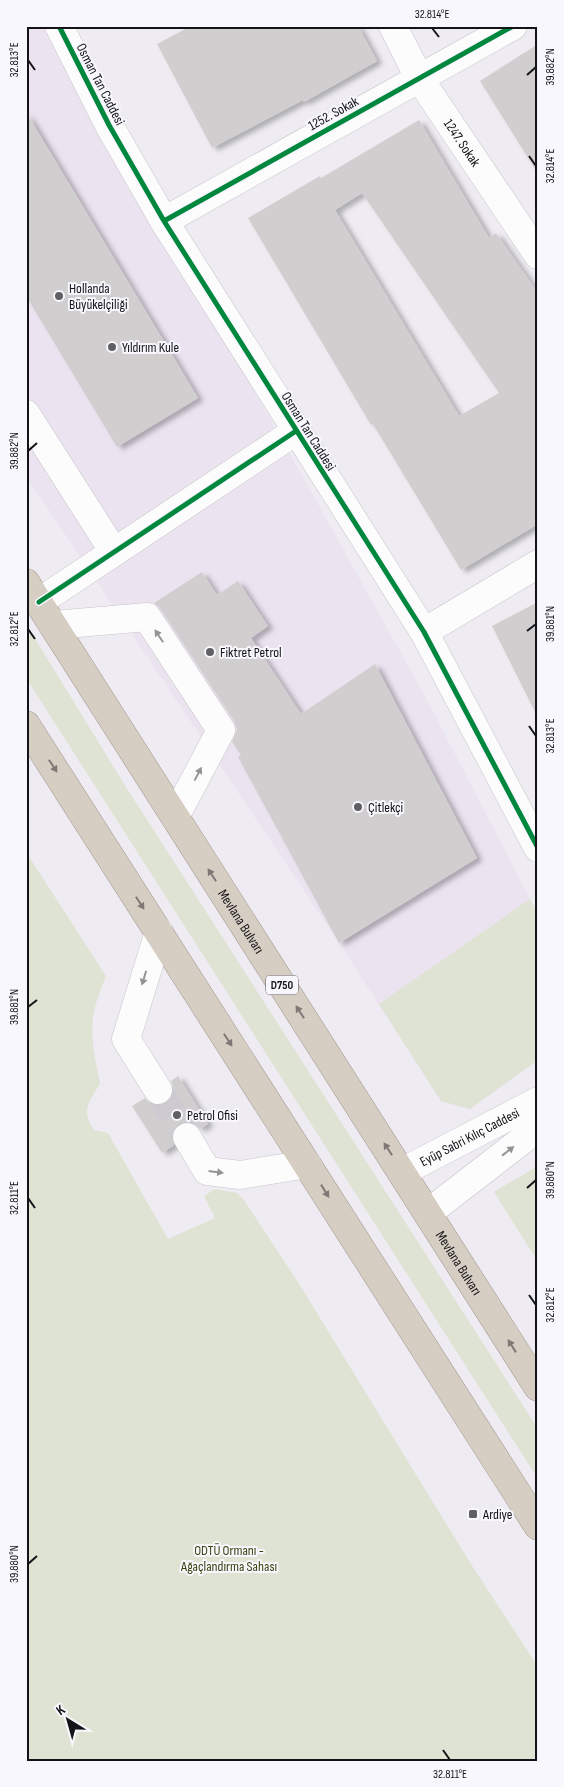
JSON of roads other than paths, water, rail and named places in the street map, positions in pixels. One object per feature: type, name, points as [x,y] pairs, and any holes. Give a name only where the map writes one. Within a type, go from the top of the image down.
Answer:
[{"type":"highway","name":"Mevlana Bulvarı","points":[[32,592],[538,1387]]},
{"type":"highway","points":[[26,725],[538,1526]]},
{"type":"street","name":"Osman Tan Caddesi","points":[[59,26],[109,124],[164,221],[424,632],[538,848]]},
{"type":"street","name":"1247. Sokak","points":[[393,26],[419,78],[538,255]]},
{"type":"street","name":"1252. Sokak","points":[[164,221],[514,26]]},
{"type":"street","points":[[26,414],[114,552]]},
{"type":"street","points":[[32,592],[114,552],[296,431]]},
{"type":"street","points":[[424,632],[538,564]]},
{"type":"street","points":[[54,625],[147,617],[221,730],[175,817]]},
{"type":"street","points":[[158,1090],[126,1039],[159,932]]},
{"type":"street","name":"Eyüp Sabri Kılıç Caddesi","points":[[402,1172],[538,1101]]},
{"type":"street","name":"Eyüp Sabri Kılıç Caddesi","points":[[428,1214],[538,1128]]},
{"type":"street","points":[[187,1137],[207,1171],[240,1175],[307,1164]]},
{"type":"street","points":[[465,1139],[462,1152],[464,1161],[471,1170],[482,1171]]},
{"type":"tunnel","points":[[158,1090],[187,1137]]},
{"type":"place","name":"Hollanda Büyükelçiliği","points":[[59,296]]},
{"type":"place","name":"Yıldırım Kule","points":[[112,347]]},
{"type":"place","name":"Fiktret Petrol","points":[[210,652]]},
{"type":"place","name":"Çitlekçi","points":[[358,807]]},
{"type":"place","name":"Petrol Ofisi","points":[[177,1115]]},
{"type":"place","name":"Ardiye","points":[[473,1514]]},
{"type":"park label","name":"ODTÜ Ormanı - Ağaçlandırma Sahası","points":[[229,1558]]}]
